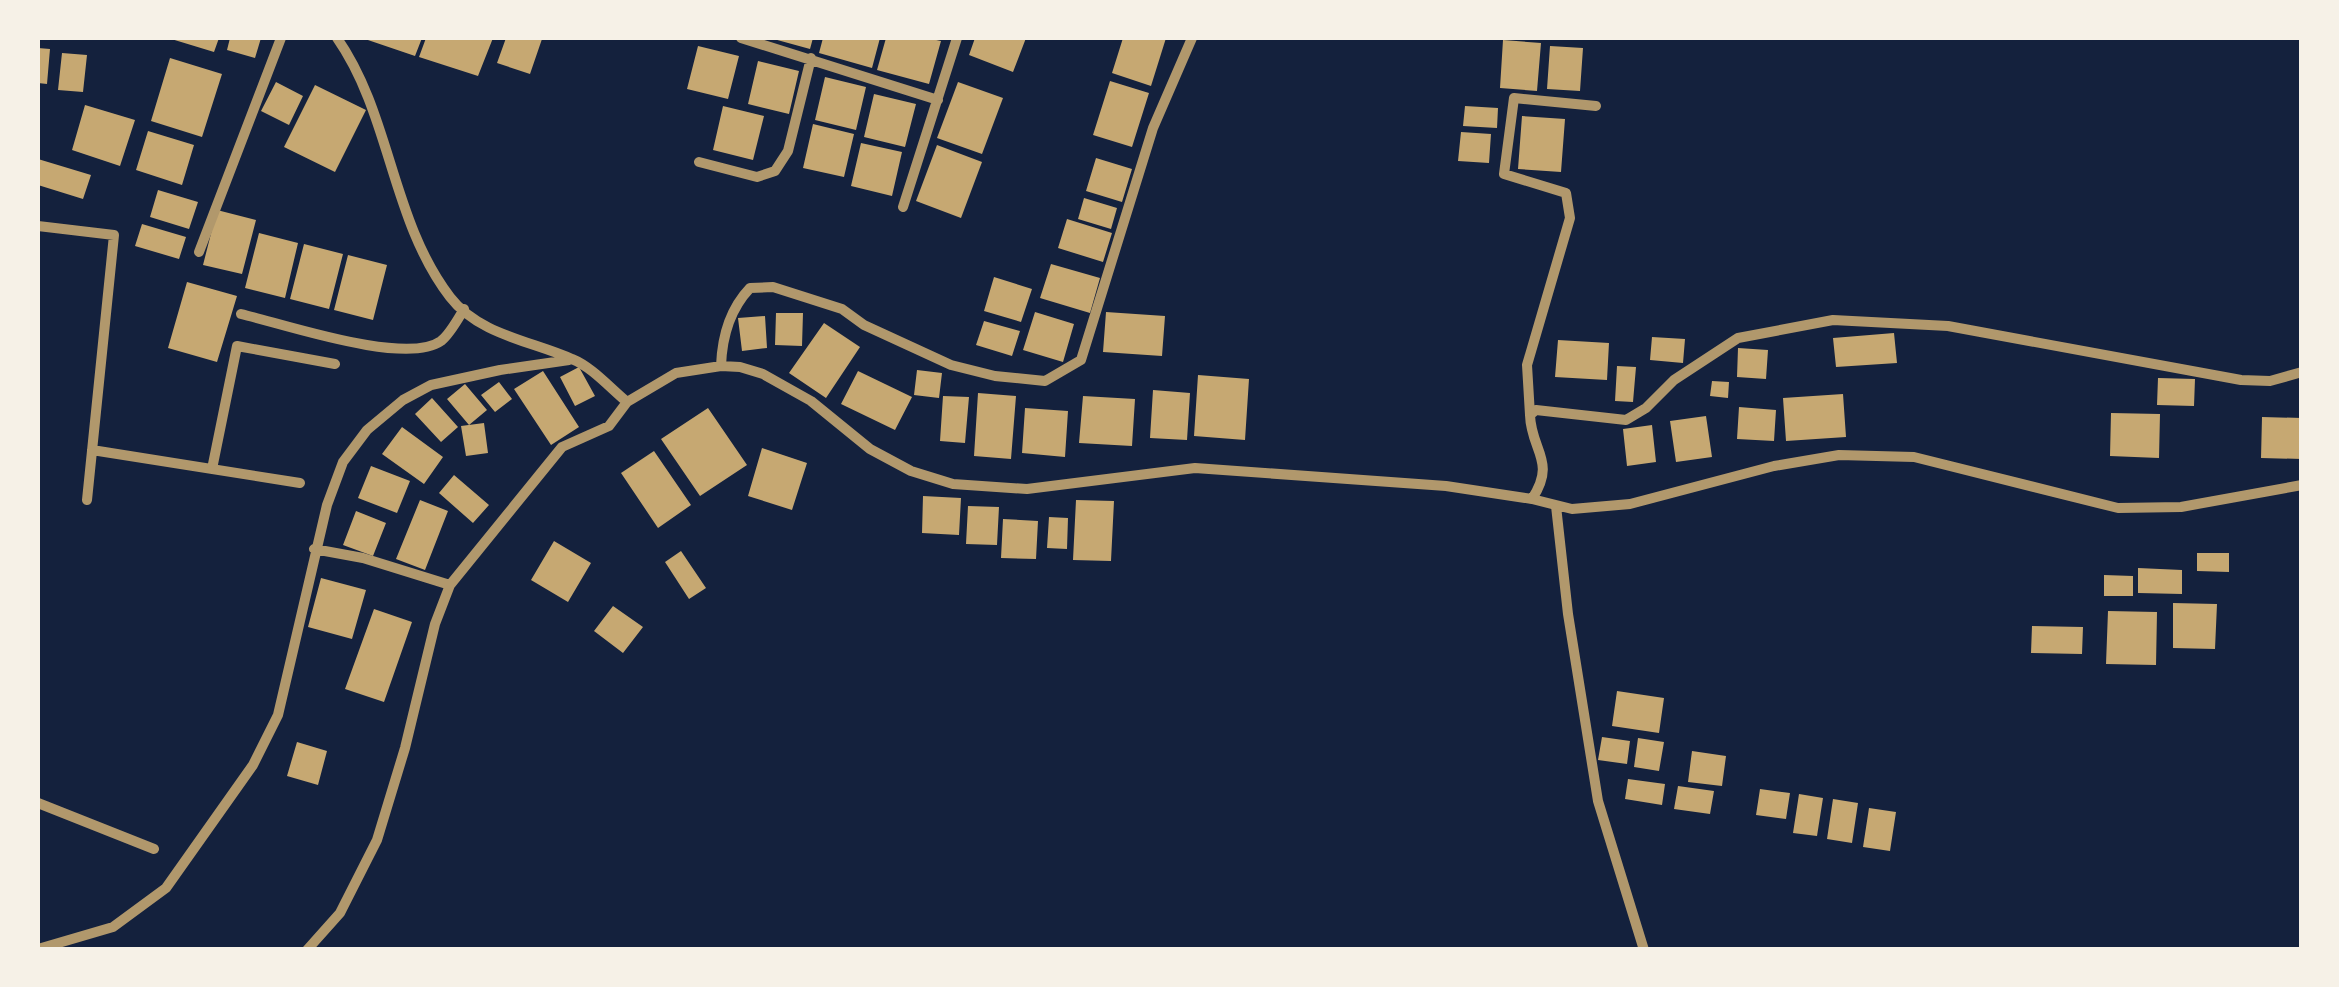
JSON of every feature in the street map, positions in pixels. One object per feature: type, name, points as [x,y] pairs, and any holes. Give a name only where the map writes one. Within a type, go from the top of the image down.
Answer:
[{"type":"street","points":[[199,252],[282,38]]},
{"type":"street","points":[[337,38],[356,65],[407,220],[451,299],[518,342],[575,360],[626,402]]},
{"type":"street","points":[[740,38],[938,100]]},
{"type":"street","points":[[903,206],[957,38]]},
{"type":"street","points":[[721,366],[722,341],[736,306],[750,288],[761,286],[842,309],[864,325],[950,365],[980,372],[1045,381],[1081,360],[1153,128],[1192,38]]},
{"type":"street","points":[[699,162],[756,177],[775,171],[788,150],[811,58]]},
{"type":"street","points":[[1532,498],[1544,475],[1544,460],[1530,415],[1527,365],[1570,218],[1566,193],[1504,174],[1514,98],[1596,106]]},
{"type":"street","points":[[38,226],[114,236],[87,500]]},
{"type":"street","points":[[241,314],[386,349],[417,351],[442,340],[464,309]]},
{"type":"street","points":[[1530,415],[1546,409],[1600,420],[1626,420],[1646,408],[1674,380],[1738,338],[1833,320],[1948,326],[2242,380],[2270,381],[2302,372]]},
{"type":"street","points":[[212,469],[238,346],[335,364]]},
{"type":"street","points":[[38,949],[113,927],[166,888],[252,765],[278,715],[314,550],[342,462],[367,430],[403,400],[431,385],[575,360]]},
{"type":"street","points":[[307,950],[340,913],[377,840],[435,624],[450,585],[562,447],[608,426],[626,402],[676,374],[721,366],[763,374],[811,401],[870,449],[911,472],[952,484],[1028,489],[1195,468],[1446,486],[1572,508],[1630,504],[1774,466],[1839,455],[1914,457],[2118,508],[2181,507],[2302,485]]},
{"type":"street","points":[[92,450],[300,483]]},
{"type":"street","points":[[1556,506],[1568,614],[1598,801],[1644,950]]},
{"type":"street","points":[[314,550],[363,558],[450,585]]},
{"type":"street","points":[[38,818],[40,805],[154,849]]},
{"type":"building","points":[[168,38],[219,38],[214,52]]},
{"type":"building","points":[[230,38],[261,38],[255,58],[227,50]]},
{"type":"building","points":[[362,38],[422,38],[415,56]]},
{"type":"building","points":[[426,38],[493,38],[478,76],[419,57]]},
{"type":"building","points":[[506,38],[542,39],[530,74],[497,63]]},
{"type":"building","points":[[770,38],[813,38],[810,49]]},
{"type":"building","points":[[823,38],[880,38],[872,68],[819,53]]},
{"type":"building","points":[[886,38],[941,41],[929,84],[877,70]]},
{"type":"building","points":[[975,38],[1026,38],[1013,72],[969,55]]},
{"type":"building","points":[[1123,38],[1166,38],[1151,86],[1112,73]]},
{"type":"building","points":[[1503,40],[1541,43],[1537,91],[1500,88]]},
{"type":"building","points":[[698,46],[739,56],[728,99],[687,89]]},
{"type":"building","points":[[1550,46],[1583,48],[1580,91],[1547,89]]},
{"type":"building","points":[[38,48],[50,49],[47,84],[38,83]]},
{"type":"building","points":[[62,53],[87,55],[83,92],[58,90]]},
{"type":"building","points":[[170,58],[222,74],[202,137],[151,121]]},
{"type":"building","points":[[758,61],[799,71],[789,114],[748,104]]},
{"type":"building","points":[[825,77],[866,87],[856,130],[815,120]]},
{"type":"building","points":[[1110,81],[1149,93],[1132,147],[1093,135]]},
{"type":"building","points":[[276,82],[303,96],[289,125],[261,111]]},
{"type":"building","points":[[958,82],[1003,98],[982,154],[937,138]]},
{"type":"building","points":[[315,85],[366,110],[335,172],[284,147]]},
{"type":"building","points":[[874,94],[916,104],[905,147],[864,137]]},
{"type":"building","points":[[85,105],[135,120],[120,166],[72,150]]},
{"type":"building","points":[[723,106],[764,116],[753,160],[713,150]]},
{"type":"building","points":[[1465,106],[1498,108],[1497,128],[1463,126]]},
{"type":"building","points":[[1522,116],[1565,119],[1561,172],[1518,169]]},
{"type":"building","points":[[813,124],[854,134],[844,177],[803,168]]},
{"type":"building","points":[[148,131],[194,145],[182,185],[136,170]]},
{"type":"building","points":[[1461,132],[1491,134],[1489,163],[1458,161]]},
{"type":"building","points":[[861,143],[902,152],[892,196],[851,186]]},
{"type":"building","points":[[937,145],[982,162],[961,218],[916,201]]},
{"type":"building","points":[[1096,158],[1132,169],[1122,202],[1086,191]]},
{"type":"building","points":[[38,159],[91,175],[83,199],[38,185]]},
{"type":"building","points":[[158,190],[198,202],[189,229],[150,217]]},
{"type":"building","points":[[1084,198],[1117,208],[1111,229],[1078,219]]},
{"type":"building","points":[[217,210],[256,220],[242,274],[203,265]]},
{"type":"building","points":[[1067,219],[1112,233],[1103,262],[1058,248]]},
{"type":"building","points":[[142,224],[186,237],[179,259],[135,246]]},
{"type":"building","points":[[259,233],[298,243],[285,298],[245,288]]},
{"type":"building","points":[[304,244],[343,254],[329,309],[290,299]]},
{"type":"building","points":[[348,255],[387,265],[373,320],[334,310]]},
{"type":"building","points":[[1051,264],[1100,278],[1090,313],[1040,298]]},
{"type":"building","points":[[994,277],[1032,289],[1021,322],[984,311]]},
{"type":"building","points":[[187,282],[237,296],[217,362],[168,348]]},
{"type":"building","points":[[1035,312],[1074,324],[1063,362],[1023,350]]},
{"type":"building","points":[[1106,312],[1165,316],[1162,356],[1103,352]]},
{"type":"building","points":[[776,313],[803,313],[802,346],[775,345]]},
{"type":"building","points":[[765,316],[767,348],[742,351],[738,318]]},
{"type":"building","points":[[984,321],[1020,331],[1012,356],[976,345]]},
{"type":"building","points":[[824,323],[860,347],[826,398],[789,373]]},
{"type":"building","points":[[1894,333],[1897,363],[1836,367],[1833,338]]},
{"type":"building","points":[[1652,337],[1685,339],[1683,363],[1650,360]]},
{"type":"building","points":[[1558,340],[1609,343],[1607,380],[1555,377]]},
{"type":"building","points":[[1738,348],[1768,350],[1766,379],[1737,377]]},
{"type":"building","points":[[1617,366],[1636,367],[1633,402],[1615,401]]},
{"type":"building","points":[[579,367],[595,396],[575,406],[560,377]]},
{"type":"building","points":[[917,370],[942,373],[939,398],[914,395]]},
{"type":"building","points":[[543,371],[579,427],[551,445],[514,389]]},
{"type":"building","points":[[858,371],[912,397],[895,430],[841,404]]},
{"type":"building","points":[[1198,375],[1249,379],[1245,440],[1194,436]]},
{"type":"building","points":[[2158,378],[2195,379],[2194,406],[2157,405]]},
{"type":"building","points":[[1712,381],[1729,382],[1728,398],[1710,396]]},
{"type":"building","points":[[499,382],[512,399],[495,412],[481,395]]},
{"type":"building","points":[[465,384],[487,410],[469,425],[447,399]]},
{"type":"building","points":[[1153,390],[1190,393],[1187,440],[1150,438]]},
{"type":"building","points":[[978,393],[1016,396],[1011,459],[974,456]]},
{"type":"building","points":[[1843,394],[1846,437],[1786,441],[1783,398]]},
{"type":"building","points":[[943,396],[969,397],[965,443],[940,441]]},
{"type":"building","points":[[1083,396],[1135,399],[1132,446],[1079,443]]},
{"type":"building","points":[[432,398],[458,427],[441,442],[415,414]]},
{"type":"building","points":[[1739,407],[1776,410],[1774,441],[1737,439]]},
{"type":"building","points":[[708,408],[747,465],[700,496],[661,439]]},
{"type":"building","points":[[1025,408],[1068,411],[1065,457],[1022,453]]},
{"type":"building","points":[[2111,413],[2160,414],[2159,458],[2110,456]]},
{"type":"building","points":[[1706,416],[1712,457],[1676,462],[1670,421]]},
{"type":"building","points":[[2262,417],[2302,418],[2302,459],[2261,458]]},
{"type":"building","points":[[484,423],[488,453],[466,456],[461,426]]},
{"type":"building","points":[[1652,425],[1656,462],[1627,466],[1623,429]]},
{"type":"building","points":[[402,427],[443,457],[424,484],[382,454]]},
{"type":"building","points":[[762,448],[807,463],[792,510],[748,496]]},
{"type":"building","points":[[654,451],[691,505],[658,528],[621,473]]},
{"type":"building","points":[[371,466],[410,481],[397,513],[358,498]]},
{"type":"building","points":[[454,475],[489,505],[473,523],[439,493]]},
{"type":"building","points":[[923,496],[961,498],[959,535],[922,533]]},
{"type":"building","points":[[420,500],[448,511],[425,570],[396,559]]},
{"type":"building","points":[[1076,500],[1114,501],[1111,561],[1073,560]]},
{"type":"building","points":[[968,506],[999,507],[997,545],[966,544]]},
{"type":"building","points":[[356,511],[386,523],[373,556],[343,545]]},
{"type":"building","points":[[1049,517],[1068,518],[1067,549],[1047,548]]},
{"type":"building","points":[[1003,519],[1038,521],[1036,559],[1001,558]]},
{"type":"building","points":[[554,541],[591,563],[568,602],[531,580]]},
{"type":"building","points":[[681,551],[706,588],[689,599],[665,562]]},
{"type":"building","points":[[2197,553],[2229,553],[2229,572],[2197,571]]},
{"type":"building","points":[[2138,568],[2182,570],[2182,594],[2138,593]]},
{"type":"building","points":[[2104,575],[2133,576],[2133,596],[2104,596]]},
{"type":"building","points":[[321,578],[366,590],[352,639],[308,627]]},
{"type":"building","points":[[2173,603],[2217,604],[2215,649],[2173,648]]},
{"type":"building","points":[[613,606],[643,627],[623,653],[594,631]]},
{"type":"building","points":[[374,609],[412,622],[384,702],[345,689]]},
{"type":"building","points":[[2108,611],[2157,612],[2156,665],[2106,664]]},
{"type":"building","points":[[2032,626],[2083,627],[2082,654],[2031,653]]},
{"type":"building","points":[[1617,691],[1664,698],[1659,733],[1612,726]]},
{"type":"building","points":[[1602,737],[1630,741],[1627,764],[1598,760]]},
{"type":"building","points":[[1638,738],[1664,742],[1659,771],[1634,767]]},
{"type":"building","points":[[297,742],[327,751],[318,785],[287,776]]},
{"type":"building","points":[[1692,751],[1726,756],[1722,786],[1688,782]]},
{"type":"building","points":[[1628,779],[1665,784],[1662,805],[1625,799]]},
{"type":"building","points":[[1678,786],[1714,791],[1710,814],[1674,809]]},
{"type":"building","points":[[1760,789],[1790,793],[1786,819],[1756,815]]},
{"type":"building","points":[[1799,794],[1823,798],[1817,836],[1793,833]]},
{"type":"building","points":[[1833,799],[1858,803],[1852,843],[1827,839]]},
{"type":"building","points":[[1869,808],[1896,812],[1890,851],[1863,847]]}]
